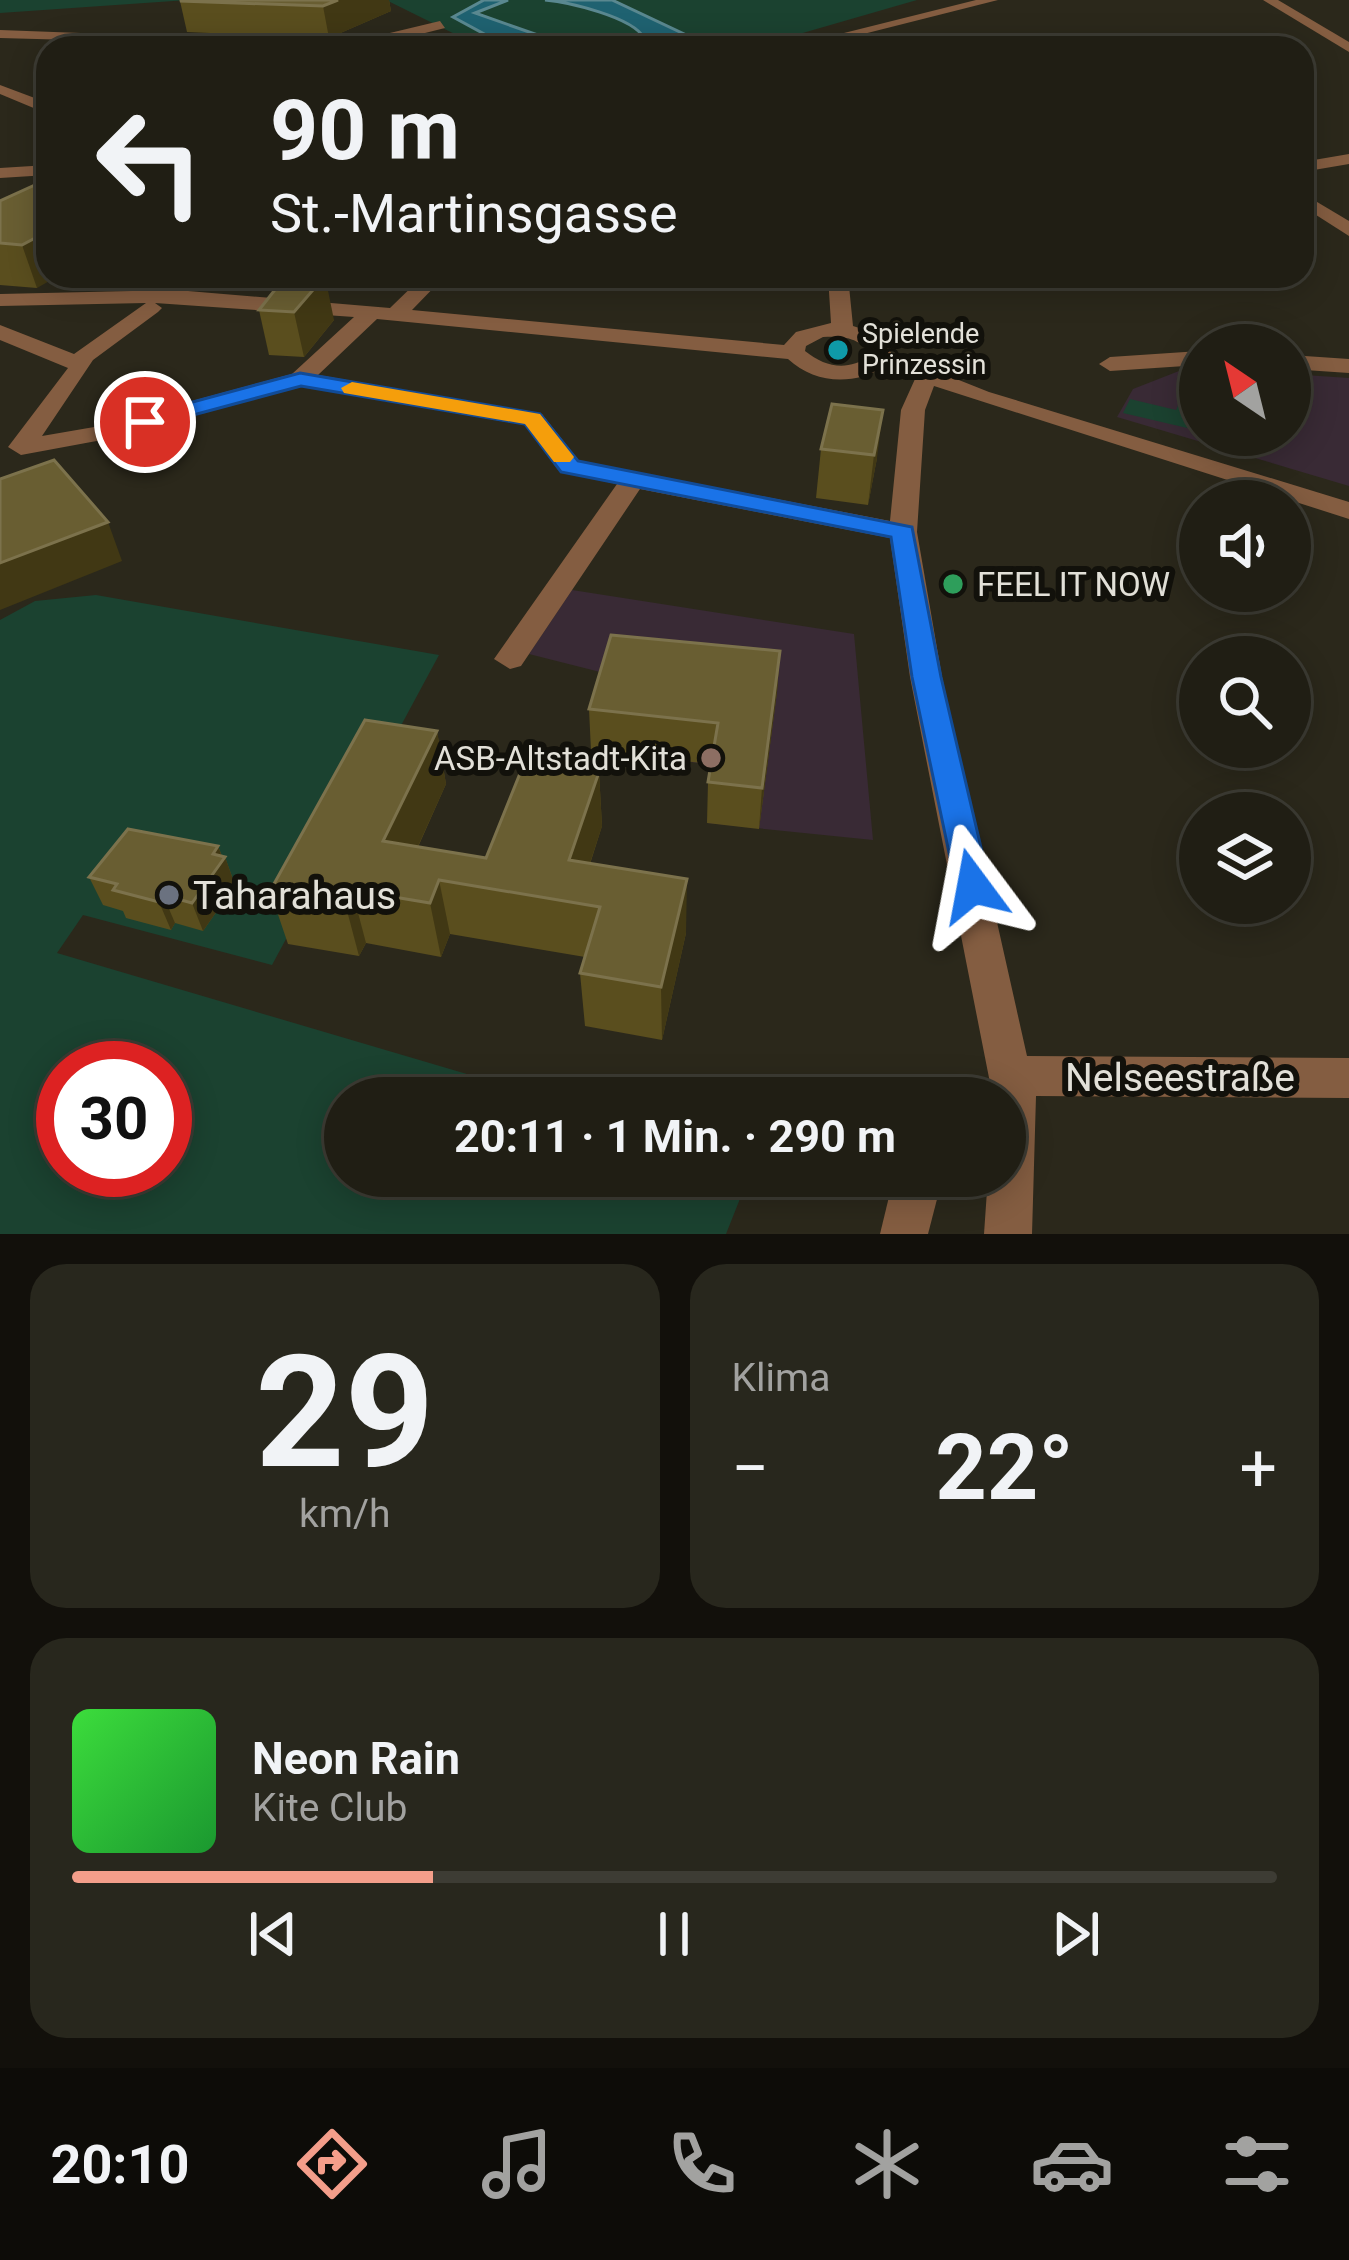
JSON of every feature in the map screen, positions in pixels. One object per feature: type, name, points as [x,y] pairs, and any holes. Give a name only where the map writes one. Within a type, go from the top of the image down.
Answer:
[{"type":"street","points":[[841,36],[992,0]]},
{"type":"street","points":[[1269,0],[1349,48]]},
{"type":"street","points":[[398,36],[440,25]]},
{"type":"street","points":[[0,34],[36,37]]},
{"type":"street","points":[[1325,50],[1349,48]]},
{"type":"street","points":[[5,93],[31,86]]},
{"type":"street","points":[[5,93],[36,105]]},
{"type":"street","points":[[1314,165],[1349,159]]},
{"type":"street","points":[[2,175],[36,171]]},
{"type":"street","points":[[1314,206],[1349,230]]},
{"type":"street","points":[[176,296],[183,288]]},
{"type":"street","points":[[152,308],[82,359],[21,447],[102,433],[300,379],[418,288]]},
{"type":"street","points":[[839,288],[842,330]]},
{"type":"street","points":[[0,300],[176,296],[794,353],[811,367],[828,372],[874,363],[1349,511]]},
{"type":"street","points":[[794,353],[802,337],[842,330],[873,340],[874,363]]},
{"type":"street","points":[[0,332],[82,365]]},
{"type":"street","points":[[1110,364],[1179,359]]},
{"type":"street","points":[[1311,363],[1349,366]]},
{"type":"street","points":[[300,379],[532,419],[570,467],[903,532]]},
{"type":"street","points":[[924,382],[903,532],[926,677],[1007,1077]]},
{"type":"street","points":[[510,659],[632,481]]},
{"type":"street","name":"Nelseestraße","points":[[1026,1094],[1349,1078]]},
{"type":"street","points":[[904,1234],[912,1197]]},
{"type":"street","points":[[1008,1234],[1009,1197]]},
{"type":"shaded area","points":[[1179,371],[1179,435],[1117,417],[1133,389]]},
{"type":"shaded area","points":[[1311,375],[1349,378],[1349,486],[1248,456],[1311,456]]},
{"type":"shaded area","points":[[572,590],[854,634],[873,840],[707,823],[717,765],[591,751],[612,675],[529,654]]},
{"type":"green space","points":[[0,0],[188,0],[0,13]]},
{"type":"green space","points":[[386,0],[917,0],[792,36],[459,36]]},
{"type":"green space","points":[[1130,399],[1176,410],[1179,403],[1179,426],[1123,413]]},
{"type":"green space","points":[[96,595],[439,655],[272,965],[83,915],[57,953],[477,1077],[324,1077],[324,1197],[741,1197],[726,1234],[0,1234],[0,620],[35,601]]},
{"type":"water","points":[[484,0],[508,0],[475,13],[541,36],[488,36],[453,17]]},
{"type":"water","points":[[545,0],[612,0],[684,34],[642,36],[627,23],[584,7]]},
{"type":"building","points":[[182,0],[338,0],[323,6]]},
{"type":"building","points":[[36,184],[36,237],[22,245],[0,243],[0,201]]},
{"type":"building","points":[[276,288],[315,288],[294,312],[259,310]]},
{"type":"building","points":[[832,404],[883,410],[874,455],[821,449]]},
{"type":"building","points":[[54,460],[108,522],[0,563],[0,479]]},
{"type":"building","points":[[611,635],[780,651],[762,788],[708,782],[718,723],[589,709]]},
{"type":"building","points":[[365,720],[437,731],[383,841],[486,858],[525,761],[599,772],[569,860],[687,879],[661,987],[580,973],[600,907],[439,880],[430,903],[352,890],[345,903],[270,891]]},
{"type":"building","points":[[128,829],[218,846],[213,854],[225,857],[192,903],[163,895],[159,902],[113,890],[117,884],[89,877]]},
{"type":"slow traffic","points":[[352,388],[532,419],[562,457]]},
{"type":"place","name":"Spielende Prinzessin","points":[[838,350]]},
{"type":"place","name":"FEEL IT NOW","points":[[953,584]]},
{"type":"place","name":"ASB-Altstadt-Kita","points":[[711,758]]},
{"type":"place","name":"Taharahaus","points":[[169,895]]},
{"type":"route","points":[[145,422],[300,379],[532,419],[570,467],[903,532],[926,677],[973,886]]}]
